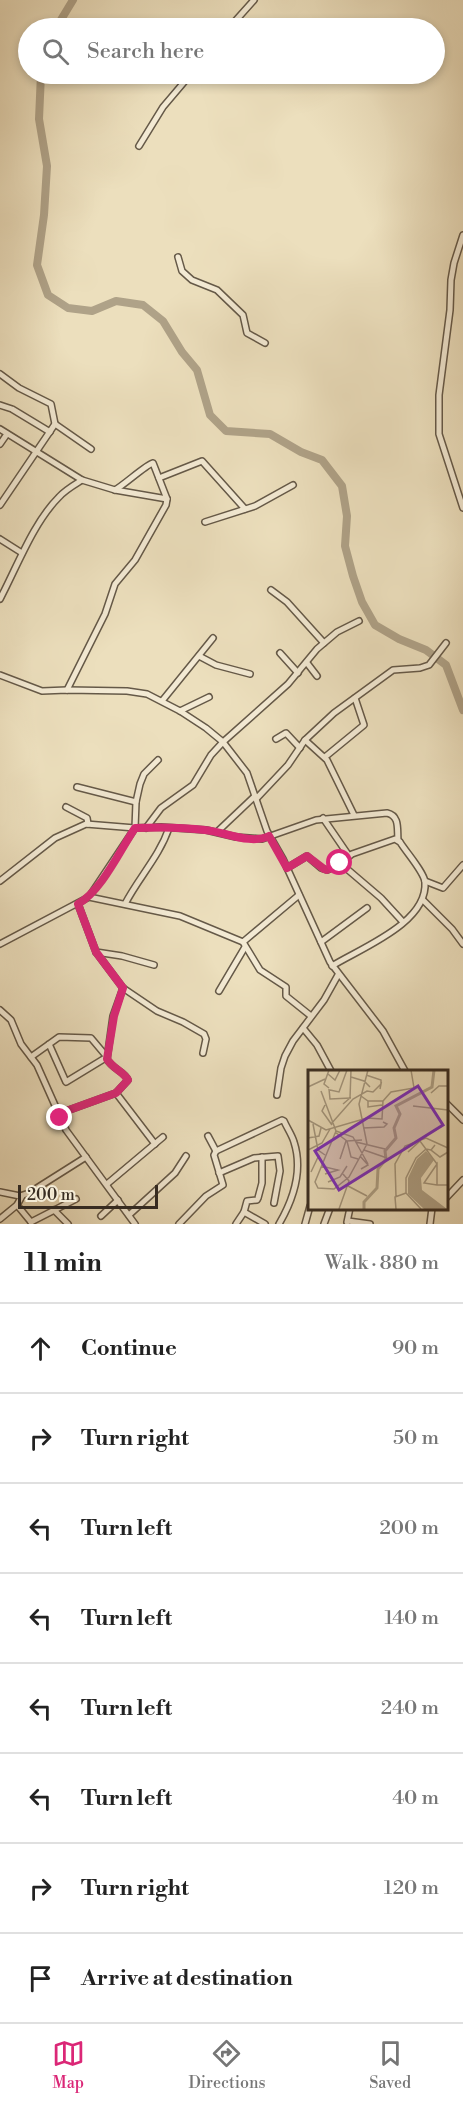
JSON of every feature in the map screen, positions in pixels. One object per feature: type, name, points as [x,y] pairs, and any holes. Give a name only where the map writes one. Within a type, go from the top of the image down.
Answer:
[{"type":"street","points":[[238,18],[254,0]]},
{"type":"street","points":[[139,146],[163,107],[183,84]]},
{"type":"street","points":[[463,235],[451,279],[450,310],[439,393],[439,434],[463,508]]},
{"type":"street","points":[[178,257],[182,271],[192,280],[222,294],[243,315],[247,333],[266,343]]},
{"type":"street","points":[[0,374],[19,388],[51,404],[55,424],[90,449]]},
{"type":"street","points":[[0,405],[12,409],[50,432]]},
{"type":"street","points":[[0,505],[55,424]]},
{"type":"street","points":[[0,429],[81,480],[115,490],[166,500]]},
{"type":"street","points":[[0,444],[7,434]]},
{"type":"street","points":[[159,478],[202,461],[245,509]]},
{"type":"street","points":[[67,690],[105,614],[115,584],[135,560],[165,510],[166,500],[155,465],[150,463],[131,480],[115,490]]},
{"type":"street","points":[[0,599],[22,553],[53,503],[81,480]]},
{"type":"street","points":[[205,522],[245,509],[293,485]]},
{"type":"street","points":[[0,539],[22,553]]},
{"type":"street","points":[[271,590],[288,602],[324,643]]},
{"type":"street","points":[[146,828],[161,808],[193,785],[211,755],[223,742],[298,673],[324,643],[337,632],[359,621]]},
{"type":"street","points":[[162,701],[213,638]]},
{"type":"street","points":[[217,832],[288,765],[305,740],[334,713],[393,670],[420,668],[432,662],[445,644]]},
{"type":"street","points":[[280,653],[298,673]]},
{"type":"street","points":[[199,656],[216,665],[250,674]]},
{"type":"street","points":[[307,663],[317,676]]},
{"type":"street","points":[[0,675],[42,691],[137,691],[147,694],[180,711],[223,742],[247,773],[269,836],[287,868],[332,966],[383,1031],[404,1070]]},
{"type":"street","points":[[180,711],[209,697]]},
{"type":"street","points":[[325,758],[364,725],[355,698]]},
{"type":"street","points":[[276,739],[286,733],[300,748]]},
{"type":"street","points":[[305,740],[325,758],[354,815]]},
{"type":"street","points":[[0,944],[89,897],[135,828],[136,802],[144,774],[158,760]]},
{"type":"street","points":[[77,787],[136,802]]},
{"type":"street","points":[[66,807],[87,818],[88,824]]},
{"type":"street","points":[[0,881],[55,838],[79,825],[88,824],[217,832],[262,839],[323,818],[391,814],[397,820],[398,840],[425,881],[443,888],[463,865]]},
{"type":"street","points":[[323,818],[349,856]]},
{"type":"street","points":[[124,904],[160,851],[169,828]]},
{"type":"street","points":[[287,868],[307,856],[327,870],[349,856],[391,840],[398,840]]},
{"type":"street","points":[[340,863],[381,898],[403,922]]},
{"type":"street","points":[[332,966],[385,936],[415,912],[423,900],[425,881]]},
{"type":"street","points":[[219,991],[244,944],[298,895]]},
{"type":"street","points":[[89,897],[180,916],[244,944],[260,969],[286,987],[286,996],[311,1016]]},
{"type":"street","points":[[423,900],[453,929],[463,944]]},
{"type":"street","points":[[78,904],[96,952],[123,988],[157,1011],[204,1034],[206,1039],[203,1053]]},
{"type":"street","points":[[321,942],[367,908]]},
{"type":"street","points":[[96,952],[154,965]]},
{"type":"street","points":[[277,1095],[283,1061],[339,975]]},
{"type":"street","points":[[49,1044],[66,1082],[107,1057],[114,1016],[123,988]]},
{"type":"street","points":[[0,1010],[11,1020],[21,1044],[40,1071],[66,1130],[135,1224]]},
{"type":"street","points":[[303,1028],[317,1045],[330,1070]]},
{"type":"street","points":[[31,1057],[59,1037],[91,1038],[110,1064],[128,1078],[116,1093],[58,1114]]},
{"type":"street","points":[[116,1093],[155,1144]]},
{"type":"street","points":[[448,1104],[463,1120]]},
{"type":"street","points":[[216,1151],[284,1121],[294,1142],[297,1172],[292,1197],[279,1224]]},
{"type":"street","points":[[179,1224],[206,1196],[222,1186],[223,1182],[214,1155],[216,1151],[208,1136]]},
{"type":"street","points":[[107,1184],[162,1137]]},
{"type":"street","points":[[219,1173],[254,1158],[275,1155],[279,1157],[280,1170],[274,1203]]},
{"type":"street","points":[[129,1215],[175,1173],[186,1156]]},
{"type":"street","points":[[0,1192],[22,1196],[86,1157]]},
{"type":"street","points":[[236,1224],[244,1212],[247,1201],[258,1198],[262,1183],[262,1157]]},
{"type":"street","points":[[448,1197],[463,1180]]},
{"type":"street","points":[[0,1219],[17,1205],[22,1196]]},
{"type":"street","points":[[17,1205],[32,1223],[76,1199]]},
{"type":"street","points":[[101,1216],[118,1200]]},
{"type":"street","points":[[305,1224],[309,1209]]},
{"type":"street","points":[[324,1224],[330,1209]]},
{"type":"street","points":[[54,1210],[68,1224]]},
{"type":"street","points":[[430,1224],[432,1210]]},
{"type":"street","points":[[244,1212],[265,1224]]},
{"type":"street","points":[[347,1222],[370,1224]]},
{"type":"waterway","points":[[62,18],[73,0]]},
{"type":"waterway","points":[[41,84],[39,119],[47,166],[44,215],[37,265],[48,295],[68,308],[92,311],[116,301],[143,305],[163,321],[182,352],[197,370],[210,415],[226,431],[270,434],[301,452],[322,460],[342,486],[347,516],[345,546],[362,602],[375,625],[399,639],[426,650],[446,665],[463,710]]},
{"type":"route","points":[[60,1118],[58,1114],[116,1093],[128,1080],[107,1059],[114,1016],[123,988],[96,952],[78,904],[89,897],[98,886],[135,828],[206,830],[236,837],[262,839],[269,836],[287,868],[307,856],[318,866],[327,870],[340,863]]}]
